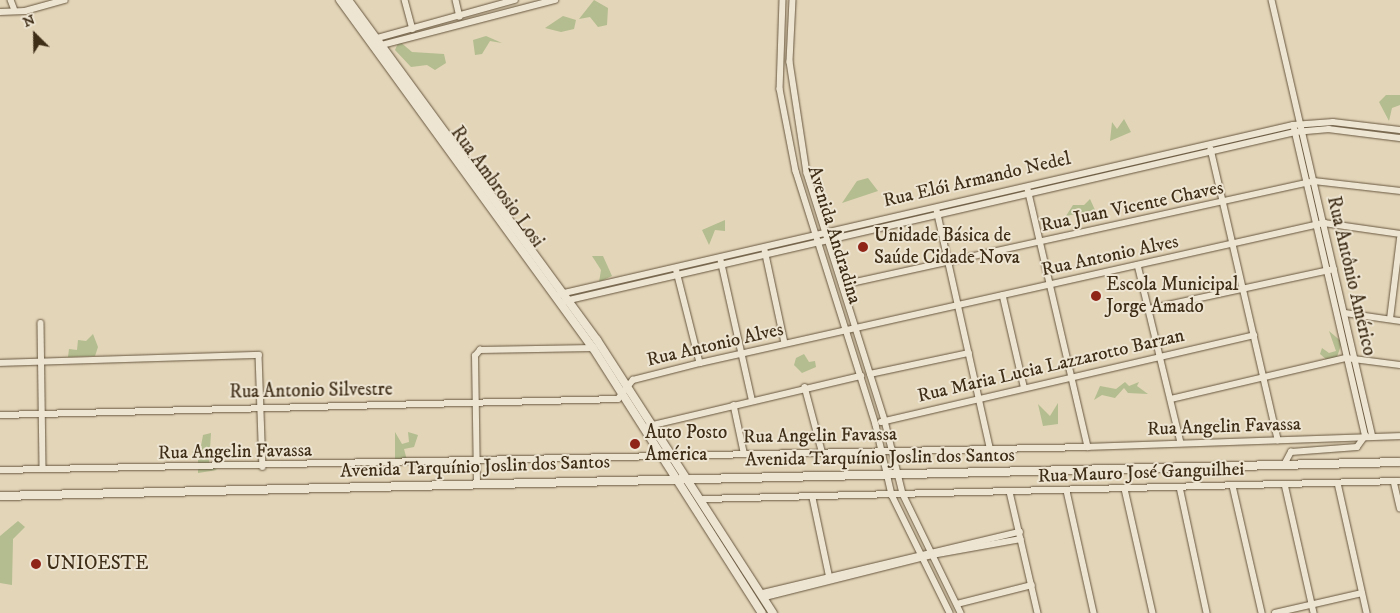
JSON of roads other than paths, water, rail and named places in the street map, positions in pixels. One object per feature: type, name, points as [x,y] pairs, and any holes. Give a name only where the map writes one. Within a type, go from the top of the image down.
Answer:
[{"type":"street","points":[[11,0],[14,8]]},
{"type":"street","points":[[0,12],[14,8],[26,12],[65,0]]},
{"type":"street","name":"Rua Ambrosio Losi","points":[[340,0],[375,43],[562,297],[626,386],[648,427]]},
{"type":"street","name":"Rua Ambrosio Losi","points":[[348,0],[375,43]]},
{"type":"street","points":[[405,0],[414,35]]},
{"type":"street","points":[[456,0],[461,22]]},
{"type":"street","points":[[375,43],[412,27],[515,0]]},
{"type":"street","points":[[375,43],[552,0]]},
{"type":"street","name":"Avenida Andradina","points":[[783,0],[780,89],[796,172],[876,424],[892,495],[950,613]]},
{"type":"street","points":[[793,0],[792,87],[807,173],[885,421],[903,494],[961,613]]},
{"type":"street","name":"Rua Antônio Américo","points":[[1272,0],[1304,130],[1314,182],[1373,436]]},
{"type":"street","name":"Rua Elói Armando Nedel","points":[[562,297],[675,264],[1293,124],[1333,122],[1400,130]]},
{"type":"street","name":"Rua Antônio Américo","points":[[1293,124],[1305,184],[1364,436]]},
{"type":"street","name":"Rua Elói Armando Nedel","points":[[562,297],[1304,130],[1329,129],[1400,138]]},
{"type":"street","points":[[1210,143],[1221,202],[1244,289],[1278,440]]},
{"type":"street","name":"Rua Juan Vicente Chaves","points":[[842,286],[1314,182],[1400,191]]},
{"type":"street","points":[[1027,185],[1088,447]]},
{"type":"street","points":[[936,204],[990,448]]},
{"type":"street","name":"Rua Antonio Alves","points":[[626,386],[633,380],[785,343],[847,331],[1324,223],[1400,234]]},
{"type":"street","points":[[1390,319],[1400,239]]},
{"type":"street","points":[[764,244],[785,343]]},
{"type":"street","points":[[719,254],[752,399]]},
{"type":"street","points":[[675,264],[700,363]]},
{"type":"street","points":[[1138,265],[1181,443]]},
{"type":"street","points":[[1149,309],[1334,269]]},
{"type":"street","points":[[1003,295],[1024,386]]},
{"type":"street","name":"Rua Ambrosio Losi","points":[[562,297],[623,396],[648,427]]},
{"type":"street","points":[[1345,313],[1400,321]]},
{"type":"street","points":[[41,323],[43,469]]},
{"type":"street","name":"Rua Maria Lucia Lazzarotto Barzan","points":[[876,424],[1024,386],[1254,335]]},
{"type":"street","points":[[477,483],[476,460],[479,402],[475,356],[480,350],[593,348]]},
{"type":"street","points":[[870,374],[969,353]]},
{"type":"street","points":[[0,363],[259,355],[263,467]]},
{"type":"street","points":[[1171,399],[1346,358],[1400,365]]},
{"type":"street","points":[[648,427],[752,399],[861,376]]},
{"type":"street","points":[[623,396],[626,386]]},
{"type":"street","points":[[806,387],[822,451]]},
{"type":"street","name":"Rua Antonio Silvestre","points":[[0,415],[479,402],[623,396]]},
{"type":"street","points":[[734,405],[744,452]]},
{"type":"street","points":[[648,427],[662,455],[762,613]]},
{"type":"street","points":[[648,427],[672,455],[703,499],[764,595],[773,613]]},
{"type":"street","points":[[1284,465],[1291,452],[1357,447],[1364,436]]},
{"type":"street","name":"Rua Angelin Favassa","points":[[0,470],[263,467],[744,452],[1088,447],[1400,436]]},
{"type":"street","name":"Avenida Tarquínio Joslin dos Santos","points":[[0,496],[677,478],[1400,462]]},
{"type":"street","points":[[1397,481],[1400,508]]},
{"type":"street","name":"Rua Mauro José Ganguilhei","points":[[703,499],[813,498],[1397,481]]},
{"type":"street","points":[[1338,483],[1367,613]]},
{"type":"street","points":[[1285,484],[1314,613]]},
{"type":"street","points":[[1233,486],[1262,613]]},
{"type":"street","points":[[1180,487],[1206,613]]},
{"type":"street","points":[[1125,489],[1153,613]]},
{"type":"street","points":[[1066,491],[1094,613]]},
{"type":"street","points":[[1010,492],[1038,613]]},
{"type":"street","points":[[813,498],[830,579]]},
{"type":"street","points":[[764,595],[921,555],[1021,536]]},
{"type":"street","points":[[957,604],[1032,585]]},
{"type":"street","points":[[1275,613],[1362,593]]},
{"type":"place","name":"Unidade Básica de Saúde Cidade Nova","points":[[863,247]]},
{"type":"place","name":"Escola Municipal Jorge Amado","points":[[1096,296]]},
{"type":"place","name":"Auto Posto América","points":[[635,444]]},
{"type":"place","name":"UNIOESTE","points":[[36,564]]}]
